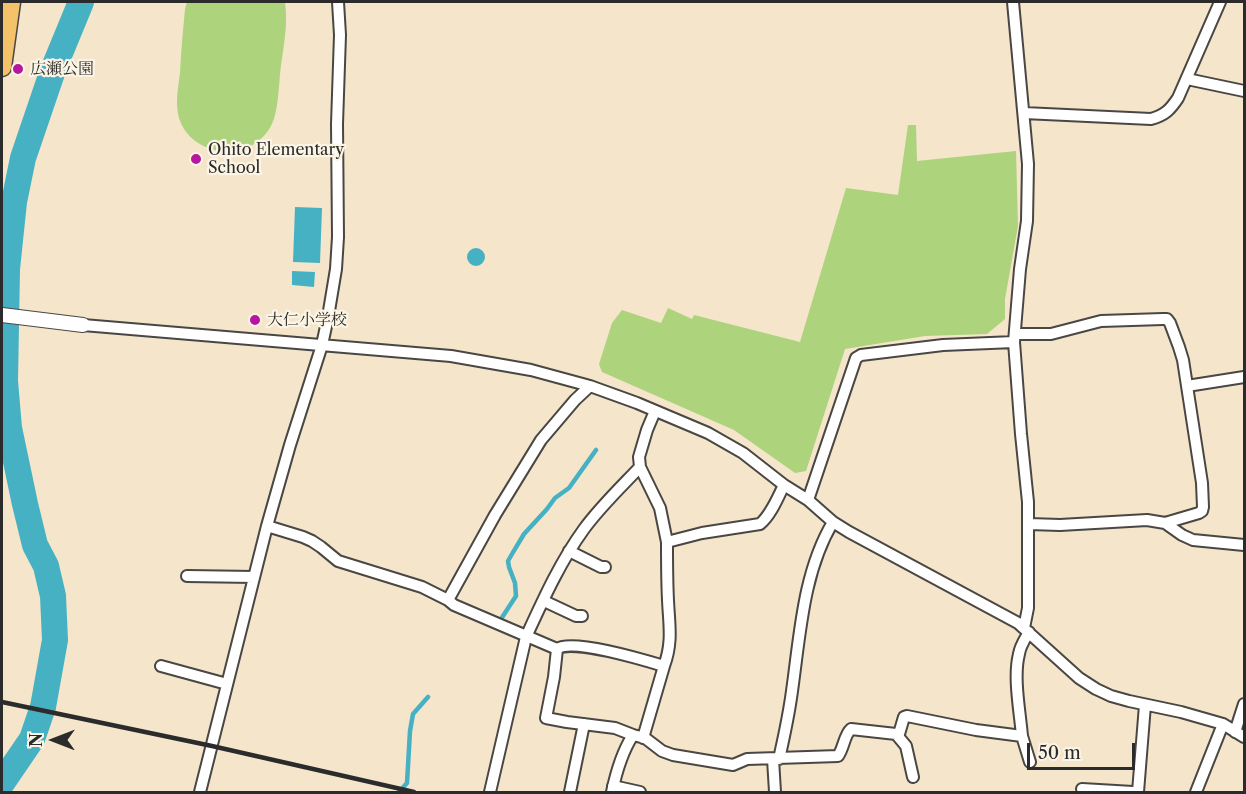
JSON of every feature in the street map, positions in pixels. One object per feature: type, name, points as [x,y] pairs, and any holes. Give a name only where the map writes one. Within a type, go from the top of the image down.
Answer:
[{"type":"main road","points":[[2,67],[11,2]]},
{"type":"street","points":[[200,792],[267,526],[322,345],[328,318],[336,269],[338,237],[337,124],[340,35],[338,2]]},
{"type":"street","points":[[1013,2],[1028,164],[1027,221],[1014,338],[1029,502],[1028,608],[1026,630],[1018,655],[1017,674],[1022,736],[1030,762]]},
{"type":"street","points":[[1024,113],[1151,119],[1162,116],[1171,110],[1178,98],[1220,2]]},
{"type":"street","points":[[1186,79],[1245,91]]},
{"type":"street","points":[[2,315],[83,325],[470,358],[531,370],[590,386],[708,433],[742,453],[808,500],[833,522],[1018,623],[1079,678],[1096,689],[1111,696],[1223,724],[1240,735],[1245,705]]},
{"type":"street","points":[[808,500],[856,358],[861,355],[1051,334],[1101,321],[1167,320],[1179,347],[1202,483],[1203,507],[1199,513],[1165,523]]},
{"type":"street","points":[[1186,386],[1245,377]]},
{"type":"street","points":[[448,600],[495,515],[541,440],[590,386]]},
{"type":"street","points":[[640,792],[613,789],[626,746],[638,736],[668,655],[670,641],[667,542],[660,508],[640,466],[639,453],[655,411]]},
{"type":"street","points":[[490,792],[526,637],[569,551],[584,528],[640,466]]},
{"type":"street","points":[[667,542],[702,533],[760,524],[784,485]]},
{"type":"street","points":[[1029,524],[1060,525],[1147,520],[1165,523],[1193,540],[1245,545]]},
{"type":"street","points":[[775,792],[776,759],[791,698],[808,588],[821,544],[833,522]]},
{"type":"street","points":[[267,526],[312,541],[338,561],[422,587],[454,605],[557,649]]},
{"type":"street","points":[[569,551],[605,567]]},
{"type":"street","points":[[187,576],[254,577]]},
{"type":"street","points":[[544,601],[576,616],[582,616]]},
{"type":"street","points":[[557,649],[561,646],[584,647],[664,666]]},
{"type":"street","points":[[557,649],[546,718],[615,728],[638,736],[662,751],[687,758],[733,765],[747,759],[838,756],[843,750],[847,732],[851,729],[899,734],[904,717],[1022,736]]},
{"type":"street","points":[[160,666],[227,684]]},
{"type":"street","points":[[1138,792],[1145,705]]},
{"type":"street","points":[[570,792],[584,724]]},
{"type":"street","points":[[1196,792],[1223,724]]},
{"type":"street","points":[[896,734],[906,746],[913,777]]},
{"type":"street","points":[[1082,789],[1133,792]]},
{"type":"green space","points":[[187,2],[285,2],[285,34],[275,115],[266,134],[259,141],[241,150],[231,152],[211,149],[191,138],[181,124],[177,96]]},
{"type":"green space","points":[[908,125],[916,125],[917,161],[1016,151],[1018,226],[1005,299],[1005,319],[987,334],[925,336],[845,349],[806,471],[795,473],[734,430],[602,372],[599,364],[612,323],[622,310],[661,323],[668,308],[692,319],[694,315],[800,342],[846,188],[898,195]]},
{"type":"water","points":[[295,207],[322,208],[320,263],[293,262]]},
{"type":"water","points":[[476,248],[482,251],[485,257],[482,263],[476,266],[470,263],[467,257],[470,251]]},
{"type":"water","points":[[292,271],[315,272],[314,287],[292,285]]},
{"type":"waterway","points":[[2,783],[32,739],[43,707],[55,640],[53,596],[46,566],[35,545],[9,428],[5,381],[7,269],[14,202],[23,158],[53,70],[81,2]]},
{"type":"waterway","points":[[501,619],[516,596],[515,583],[508,561],[524,534],[555,498],[569,488],[596,450]]},
{"type":"waterway","points":[[399,792],[407,783],[413,714],[428,697]]},
{"type":"railway","points":[[2,702],[212,746],[414,792]]},
{"type":"place","name":"広瀬公園","points":[[18,69]]},
{"type":"place","name":"Ohito Elementary School","points":[[196,159]]},
{"type":"place","name":"大仁小学校","points":[[255,320]]}]
